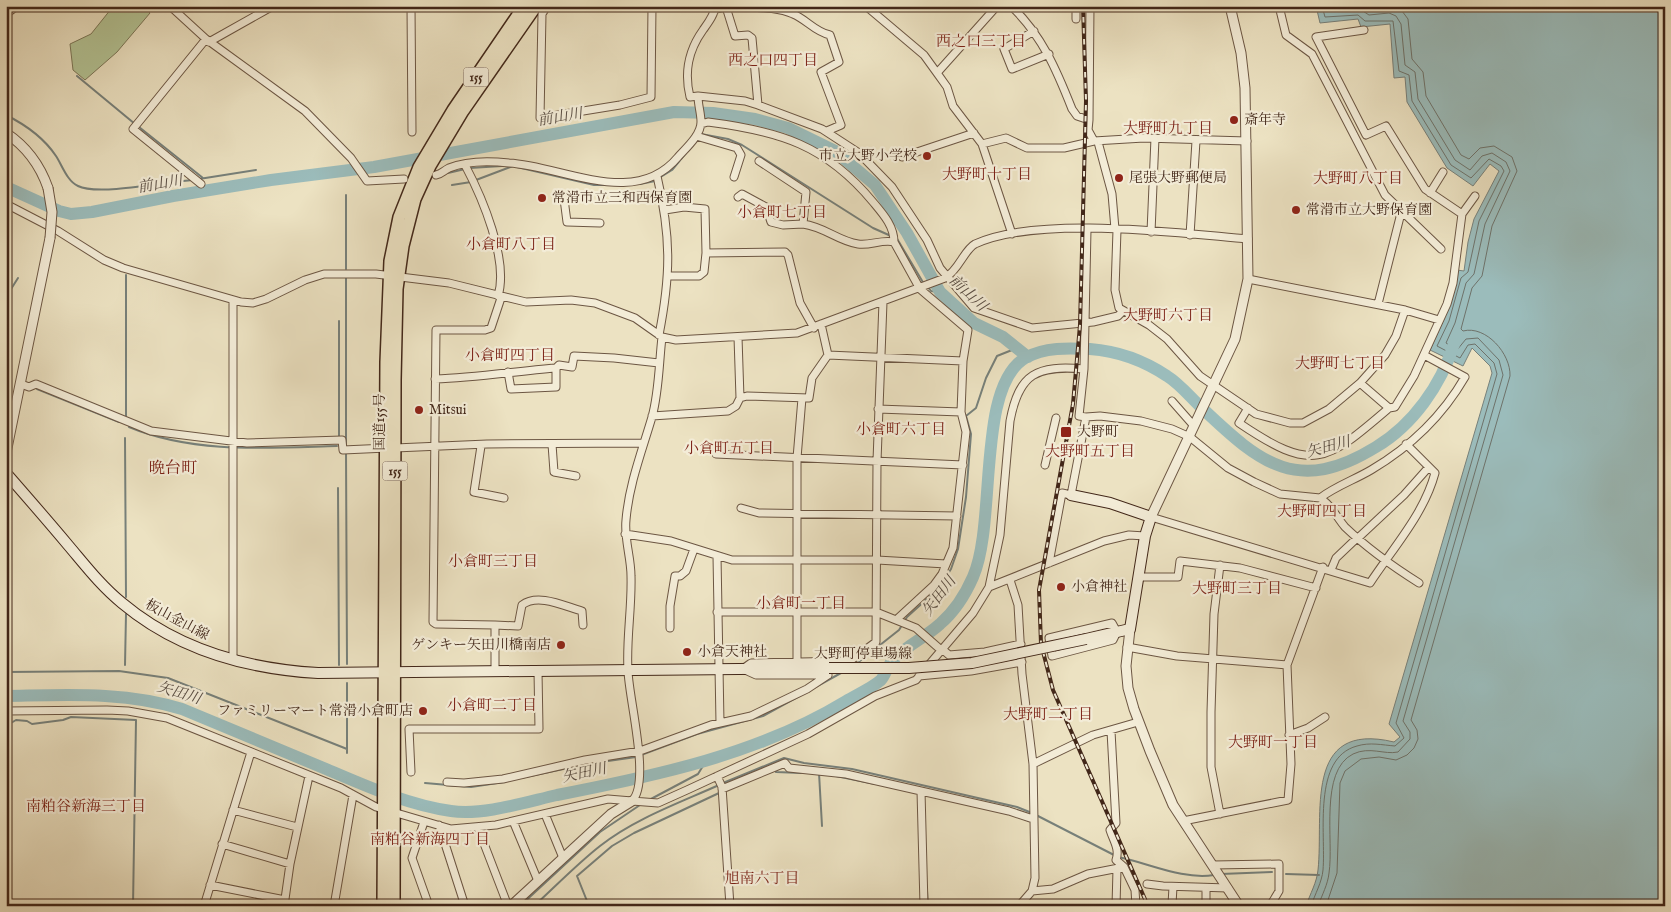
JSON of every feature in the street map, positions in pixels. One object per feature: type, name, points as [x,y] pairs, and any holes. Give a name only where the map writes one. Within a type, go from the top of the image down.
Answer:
[{"type":"highway","name":"国道155号","points":[[383,906],[388,780],[393,277],[415,199],[453,110],[524,6]]},
{"type":"highway","name":"国道155号","points":[[435,149],[536,6]]},
{"type":"highway","name":"国道155号","points":[[387,808],[394,906]]},
{"type":"main road","name":"板山金山線","points":[[6,473],[95,578],[121,603],[149,624],[168,634],[202,650],[232,660],[284,672],[389,672]]},
{"type":"main road","points":[[1071,495],[1110,503],[1151,517],[1145,536],[1130,629]]},
{"type":"main road","name":"大野町停車場線","points":[[389,672],[909,668],[972,663],[1130,629]]},
{"type":"street","points":[[6,14],[17,6]]},
{"type":"street","points":[[170,6],[208,40],[305,111],[354,162],[363,176],[370,181],[404,179]]},
{"type":"street","points":[[201,184],[133,129],[208,40],[273,6]]},
{"type":"street","points":[[411,6],[412,132]]},
{"type":"street","points":[[547,6],[542,14],[540,118],[620,105],[650,96],[652,6]]},
{"type":"street","points":[[728,6],[735,36],[748,35],[752,38],[758,105]]},
{"type":"street","points":[[827,131],[841,125],[821,72],[839,62],[830,35],[824,34],[795,15],[785,11],[728,6],[716,7],[690,50],[687,68],[690,97],[698,99],[745,100],[805,121],[827,131],[859,153],[892,187],[927,240],[940,268],[974,308],[1032,328],[1086,323],[1118,316],[1123,311]]},
{"type":"street","points":[[866,6],[924,55],[946,87],[953,106],[982,144],[1012,234]]},
{"type":"street","points":[[937,73],[997,6]]},
{"type":"street","points":[[1011,6],[1034,32],[1049,54],[1072,109],[1077,116],[1089,120]]},
{"type":"street","points":[[1076,6],[1076,19]]},
{"type":"street","points":[[1090,6],[1088,130],[1096,141],[1112,194],[1116,230],[1115,290],[1117,304],[1123,311],[1139,318],[1161,334],[1212,388],[1262,417],[1290,423],[1303,423],[1330,409],[1360,383],[1384,355],[1396,336],[1405,310]]},
{"type":"street","points":[[1230,6],[1241,53],[1245,83],[1248,279],[1236,339],[1151,517],[1370,583],[1415,517],[1431,487],[1435,473],[1406,444]]},
{"type":"street","points":[[1280,6],[1286,35],[1312,54],[1383,191],[1441,249]]},
{"type":"street","points":[[1364,30],[1316,37],[1366,135],[1386,126],[1424,189],[1462,214]]},
{"type":"street","points":[[1034,32],[1004,49],[1012,69],[1049,54]]},
{"type":"street","points":[[428,169],[442,174],[448,169],[484,162],[515,163],[596,181],[640,181],[657,176],[672,165],[696,136],[701,123],[698,99]]},
{"type":"street","points":[[701,123],[708,122],[750,127],[810,148],[834,162],[855,180],[892,227],[894,242],[921,288],[968,330],[963,361],[961,412],[966,432],[953,548],[934,585],[896,620]]},
{"type":"street","points":[[902,157],[974,132]]},
{"type":"street","points":[[6,133],[18,141],[38,165],[48,188],[52,212],[50,238],[6,453]]},
{"type":"street","points":[[696,136],[738,148],[741,155],[734,177]]},
{"type":"street","points":[[982,144],[1006,138],[1027,148],[1064,148],[1096,141],[1155,138],[1196,141],[1247,141]]},
{"type":"street","points":[[1150,232],[1155,138]]},
{"type":"street","points":[[1190,235],[1196,141]]},
{"type":"street","points":[[759,161],[806,192],[803,224]]},
{"type":"street","points":[[465,165],[496,238],[499,266],[499,297],[491,328],[485,330],[436,330],[433,622],[436,624],[518,626],[522,605],[527,601],[549,600],[564,608],[582,612],[583,625]]},
{"type":"street","points":[[1430,193],[1443,172]]},
{"type":"street","points":[[478,828],[510,906],[611,814],[637,796],[639,788],[639,752],[630,701],[628,670],[631,574],[625,534],[629,498],[642,443],[652,416],[669,276],[665,210],[657,176]]},
{"type":"street","points":[[738,197],[742,194],[766,207],[771,222],[783,225],[803,224],[815,226],[849,242],[860,244],[894,242]]},
{"type":"street","points":[[1248,408],[1238,423],[1280,448],[1306,456],[1330,452],[1350,442],[1389,408],[1395,407],[1425,356],[1439,320],[1453,283],[1462,214],[1475,196]]},
{"type":"street","points":[[564,200],[567,222],[600,223]]},
{"type":"street","points":[[6,204],[58,231],[104,260],[124,268],[200,288],[233,300],[248,303],[260,301],[304,280],[324,274],[343,273],[393,277],[449,283],[499,297],[526,302],[571,300],[595,303],[624,313],[661,336],[676,340],[788,334],[817,326],[947,277],[953,273],[973,245],[1012,234],[1052,229],[1116,230],[1248,239]]},
{"type":"street","points":[[665,210],[684,207],[705,209],[706,253],[704,272],[702,275],[669,276]]},
{"type":"street","points":[[1378,304],[1400,218],[1404,213]]},
{"type":"street","points":[[1087,230],[1086,323],[1079,416],[1086,418],[1100,416],[1148,423],[1190,437],[1228,468],[1254,482],[1292,497],[1320,498],[1325,500],[1344,526],[1384,562],[1419,583]]},
{"type":"street","points":[[706,253],[785,252],[788,255],[800,303],[817,326],[828,355]]},
{"type":"street","points":[[1248,279],[1378,304],[1439,320]]},
{"type":"street","points":[[232,660],[233,300]]},
{"type":"street","points":[[742,669],[751,663],[850,661],[876,642],[878,409],[883,302]]},
{"type":"street","points":[[652,416],[728,411],[736,406],[740,398],[738,337]]},
{"type":"street","points":[[828,355],[963,361]]},
{"type":"street","points":[[740,398],[747,396],[809,398],[812,378],[828,355]]},
{"type":"street","points":[[435,379],[471,378],[508,372],[556,368],[558,365],[572,367],[574,356],[659,363]]},
{"type":"street","points":[[1320,498],[1333,488],[1373,469],[1433,422],[1451,401],[1465,377],[1425,356]]},
{"type":"street","points":[[508,372],[511,389],[556,387],[556,368]]},
{"type":"street","points":[[720,783],[874,696],[916,680],[972,612],[989,588],[1000,535],[1012,408],[1020,388],[1028,376],[1043,371],[1065,368],[1084,369]]},
{"type":"street","points":[[1360,383],[1389,408]]},
{"type":"street","points":[[21,384],[29,387],[36,384],[150,431],[233,442],[334,439],[342,440],[347,450],[642,443]]},
{"type":"street","points":[[797,663],[797,458],[802,398]]},
{"type":"street","points":[[1172,400],[1195,424]]},
{"type":"street","points":[[878,409],[961,412]]},
{"type":"street","points":[[1045,465],[1056,418]]},
{"type":"street","points":[[1049,563],[1062,493],[1071,495],[1086,418]]},
{"type":"street","points":[[552,444],[554,472],[576,476]]},
{"type":"street","points":[[481,446],[474,492],[504,498]]},
{"type":"street","points":[[716,454],[963,465]]},
{"type":"street","points":[[1331,570],[1336,558],[1404,495],[1428,468]]},
{"type":"street","points":[[741,508],[760,513],[957,516]]},
{"type":"street","points":[[625,534],[657,538],[732,560],[877,560],[946,564]]},
{"type":"street","points":[[989,588],[1104,541],[1129,535],[1145,536]]},
{"type":"street","points":[[670,628],[670,606],[675,576],[680,576],[686,571],[694,549]]},
{"type":"street","points":[[717,556],[720,723]]},
{"type":"street","points":[[1138,577],[1178,577],[1180,561],[1220,565],[1316,588]]},
{"type":"street","points":[[1220,565],[1215,600],[1212,659],[1211,767],[1220,814]]},
{"type":"street","points":[[1183,820],[1288,800],[1291,764],[1287,665],[1322,567]]},
{"type":"street","points":[[1010,580],[1018,605],[1033,764],[1034,878],[1032,891],[1019,906]]},
{"type":"street","points":[[717,612],[876,612],[922,631],[949,655],[985,652],[1021,644]]},
{"type":"street","points":[[1112,623],[1117,632],[1113,640],[1052,656],[1049,638],[1112,623]]},
{"type":"street","points":[[495,625],[495,672]]},
{"type":"street","points":[[1130,629],[1128,688],[1138,722],[1173,805],[1239,906]]},
{"type":"street","points":[[1128,647],[1212,659],[1287,665]]},
{"type":"street","points":[[919,676],[971,671],[1022,662]]},
{"type":"street","points":[[447,782],[470,783],[502,779],[585,760],[639,752],[720,723],[751,716],[807,689],[828,675],[756,675],[742,669]]},
{"type":"street","points":[[411,772],[409,729],[539,729],[538,671]]},
{"type":"street","points":[[6,711],[107,710],[167,718],[387,808],[424,822],[459,829],[478,828],[513,821],[608,799],[658,802],[785,762],[789,768],[837,773],[1033,815]]},
{"type":"street","points":[[1289,735],[1308,728],[1325,717]]},
{"type":"street","points":[[1033,764],[1093,735],[1138,722]]},
{"type":"street","points":[[1111,731],[1116,823],[1110,830],[1120,868],[1135,890],[1136,906]]},
{"type":"street","points":[[204,906],[250,752]]},
{"type":"street","points":[[210,884],[285,903],[290,864],[309,776]]},
{"type":"street","points":[[720,783],[730,906]]},
{"type":"street","points":[[921,791],[924,906]]},
{"type":"street","points":[[334,906],[353,795]]},
{"type":"street","points":[[233,810],[297,827]]},
{"type":"street","points":[[545,814],[563,858]]},
{"type":"street","points":[[513,821],[538,881]]},
{"type":"street","points":[[424,822],[412,858],[429,906]]},
{"type":"street","points":[[439,826],[465,906]]},
{"type":"street","points":[[222,844],[290,864]]},
{"type":"street","points":[[1214,867],[1279,864],[1279,891],[1270,906]]},
{"type":"street","points":[[1032,891],[1053,888],[1088,874],[1120,868]]},
{"type":"street","points":[[1116,906],[1120,868]]},
{"type":"street","points":[[1147,884],[1206,888],[1227,885]]},
{"type":"street","points":[[1172,904],[1173,887]]},
{"type":"street","points":[[1206,888],[1206,906]]},
{"type":"green space","points":[[111,6],[144,6],[150,13],[117,52],[85,80],[73,70],[70,44],[91,34],[111,9]]},
{"type":"water","points":[[1316,6],[1665,6],[1665,906],[1306,906],[1317,874],[1320,800],[1324,777],[1331,758],[1344,745],[1365,739],[1394,742],[1400,737],[1389,724],[1492,373],[1490,366],[1472,348],[1463,366],[1430,350],[1444,319],[1457,270],[1464,271],[1468,242],[1474,219],[1499,171],[1490,164],[1473,186],[1447,168],[1407,102],[1405,77],[1394,78],[1390,24],[1361,27],[1358,19],[1320,23]]},
{"type":"waterway","points":[[77,76],[135,124]]},
{"type":"waterway","name":"前山川","points":[[6,187],[59,211],[71,214],[92,212],[271,180],[374,167],[674,112],[713,113],[755,119],[788,128],[835,151],[875,185],[907,233],[940,292],[974,323],[1003,337],[1028,357]]},
{"type":"waterway","points":[[6,115],[40,137],[56,156],[68,177],[78,186],[100,190],[133,188],[192,180]]},
{"type":"waterway","points":[[139,127],[203,178]]},
{"type":"waterway","points":[[701,134],[728,139],[742,145],[873,228],[891,236]]},
{"type":"waterway","points":[[659,178],[672,170],[686,153]]},
{"type":"waterway","points":[[470,168],[502,166]]},
{"type":"waterway","points":[[476,180],[513,166]]},
{"type":"waterway","points":[[517,167],[594,185],[613,185]]},
{"type":"waterway","points":[[448,173],[465,169]]},
{"type":"waterway","points":[[199,179],[256,170]]},
{"type":"waterway","points":[[640,184],[655,181]]},
{"type":"waterway","points":[[452,185],[471,182]]},
{"type":"waterway","points":[[346,195],[346,269]]},
{"type":"waterway","points":[[896,237],[924,284]]},
{"type":"waterway","points":[[126,275],[126,416]]},
{"type":"waterway","points":[[346,276],[346,447]]},
{"type":"waterway","points":[[6,297],[18,278]]},
{"type":"waterway","points":[[928,287],[931,291],[940,292]]},
{"type":"waterway","points":[[339,321],[339,436]]},
{"type":"waterway","name":"矢田川","points":[[6,696],[95,695],[160,703],[182,709],[387,794],[451,811],[476,812],[504,808],[669,771],[706,761],[778,735],[813,719],[873,686],[881,680],[892,661],[899,654],[935,629],[950,614],[973,577],[980,553],[993,426],[1000,397],[1010,374],[1025,358],[1040,352],[1065,349],[1100,350],[1130,357],[1172,379],[1224,428],[1263,458],[1282,467],[1302,471],[1324,469],[1349,461],[1389,438],[1414,416],[1424,403],[1442,374],[1454,344]]},
{"type":"waterway","points":[[856,664],[899,630],[907,617],[939,588],[951,569],[958,549],[966,497],[971,434],[966,416],[976,408],[986,378],[997,356],[1017,348]]},
{"type":"waterway","points":[[37,389],[119,422]]},
{"type":"waterway","points":[[129,427],[179,442],[205,445],[258,448],[337,446]]},
{"type":"waterway","points":[[125,438],[126,597]]},
{"type":"waterway","points":[[346,451],[347,664]]},
{"type":"waterway","points":[[338,488],[339,665]]},
{"type":"waterway","points":[[125,665],[126,614]]},
{"type":"waterway","points":[[6,672],[119,671],[168,678],[347,749]]},
{"type":"waterway","points":[[641,755],[697,734],[763,716],[841,673]]},
{"type":"waterway","points":[[347,683],[347,753]]},
{"type":"waterway","points":[[6,726],[16,720],[27,721],[32,724],[63,720],[71,717],[136,720],[133,906]]},
{"type":"waterway","points":[[521,778],[587,764],[636,757]]},
{"type":"waterway","points":[[723,783],[784,758],[804,763],[852,769],[1017,807],[1032,813]]},
{"type":"waterway","points":[[649,800],[698,774],[706,761]]},
{"type":"waterway","points":[[775,770],[776,772],[801,773]]},
{"type":"waterway","points":[[819,773],[822,826]]},
{"type":"waterway","points":[[836,776],[875,784]]},
{"type":"waterway","points":[[425,783],[471,787],[504,782]]},
{"type":"waterway","points":[[534,906],[583,860],[613,836],[657,812],[719,785]]},
{"type":"waterway","points":[[589,906],[577,876],[612,846],[634,833],[719,793]]},
{"type":"waterway","points":[[520,906],[600,832],[640,805]]},
{"type":"waterway","points":[[1036,815],[1114,855]]},
{"type":"waterway","points":[[1118,857],[1178,873],[1202,876],[1214,875]]},
{"type":"waterway","points":[[1221,874],[1272,872]]},
{"type":"waterway","points":[[1286,874],[1319,875]]},
{"type":"waterway","points":[[927,891],[928,906]]},
{"type":"railway","points":[[1083,6],[1086,101],[1080,325],[1073,404],[1039,590],[1041,644],[1053,690],[1148,906]]},
{"type":"place","name":"斎年寺","points":[[1234,120]]},
{"type":"place","name":"市立大野小学校","points":[[927,156]]},
{"type":"place","name":"尾張大野郵便局","points":[[1119,178]]},
{"type":"place","name":"常滑市立三和西保育園","points":[[542,198]]},
{"type":"place","name":"常滑市立大野保育園","points":[[1296,210]]},
{"type":"place","name":"Mitsui","points":[[419,410]]},
{"type":"place","name":"大野町","points":[[1066,432]]},
{"type":"place","name":"小倉神社","points":[[1061,587]]},
{"type":"place","name":"ゲンキー矢田川橋南店","points":[[561,645]]},
{"type":"place","name":"小倉天神社","points":[[687,652]]},
{"type":"place","name":"ファミリーマート常滑小倉町店","points":[[423,711]]},
{"type":"district","name":"西之口三丁目","points":[[981,41]]},
{"type":"district","name":"西之口四丁目","points":[[773,60]]},
{"type":"district","name":"大野町九丁目","points":[[1168,128]]},
{"type":"district","name":"大野町十丁目","points":[[987,174]]},
{"type":"district","name":"大野町八丁目","points":[[1358,178]]},
{"type":"district","name":"小倉町七丁目","points":[[782,212]]},
{"type":"district","name":"小倉町八丁目","points":[[511,244]]},
{"type":"district","name":"大野町六丁目","points":[[1168,315]]},
{"type":"district","name":"小倉町四丁目","points":[[510,355]]},
{"type":"district","name":"大野町七丁目","points":[[1340,363]]},
{"type":"district","name":"小倉町六丁目","points":[[901,429]]},
{"type":"district","name":"小倉町五丁目","points":[[729,448]]},
{"type":"district","name":"大野町五丁目","points":[[1090,451]]},
{"type":"district","name":"晩台町","points":[[173,469]]},
{"type":"district","name":"大野町四丁目","points":[[1322,511]]},
{"type":"district","name":"小倉町三丁目","points":[[493,561]]},
{"type":"district","name":"大野町三丁目","points":[[1237,588]]},
{"type":"district","name":"小倉町一丁目","points":[[801,603]]},
{"type":"district","name":"小倉町二丁目","points":[[492,705]]},
{"type":"district","name":"大野町二丁目","points":[[1048,714]]},
{"type":"district","name":"大野町一丁目","points":[[1273,742]]},
{"type":"district","name":"南粕谷新海三丁目","points":[[86,806]]},
{"type":"district","name":"南粕谷新海四丁目","points":[[430,839]]},
{"type":"district","name":"旭南六丁目","points":[[762,878]]}]
